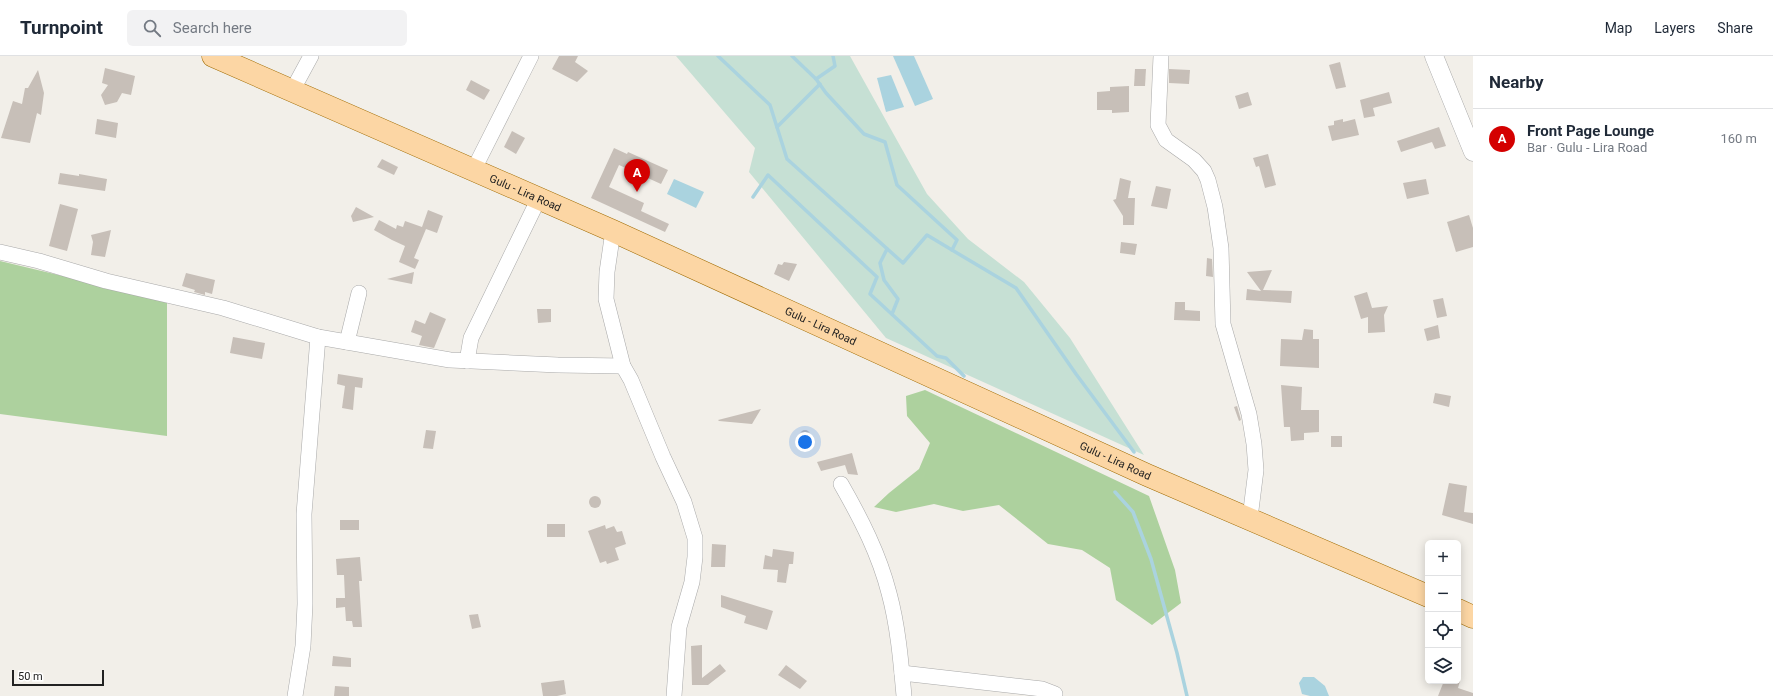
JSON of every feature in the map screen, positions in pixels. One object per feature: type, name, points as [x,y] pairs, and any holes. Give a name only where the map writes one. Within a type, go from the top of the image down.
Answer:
[{"type":"main road","name":"Gulu - Lira Road","points":[[213,56],[474,169],[1140,471],[1425,595]]},
{"type":"main road","points":[[1461,611],[1473,617]]},
{"type":"street","points":[[292,91],[311,56]]},
{"type":"street","points":[[474,169],[531,56]]},
{"type":"street","points":[[1161,56],[1158,126],[1166,140],[1194,160],[1204,171],[1208,180],[1215,208],[1221,248],[1223,324],[1250,414],[1254,444],[1256,470],[1250,518]]},
{"type":"street","points":[[1434,56],[1473,152]]},
{"type":"street","points":[[467,361],[471,338],[539,198]]},
{"type":"street","points":[[613,231],[607,272],[606,299],[623,366],[631,380],[663,457],[684,502],[694,538],[695,557],[692,582],[679,627],[674,696]]},
{"type":"street","points":[[0,252],[39,261],[106,281],[223,308],[318,338],[430,358],[558,365],[623,366]]},
{"type":"street","points":[[347,342],[359,293]]},
{"type":"street","points":[[295,696],[304,632],[304,514],[318,338]]},
{"type":"street","points":[[841,484],[863,522],[877,554],[889,592],[896,624],[904,696]]},
{"type":"street","points":[[902,673],[1042,689],[1055,694]]},
{"type":"green space","points":[[676,56],[850,56],[927,194],[968,239],[1024,282],[1070,338],[1144,455],[886,338],[749,172],[755,148]]},
{"type":"green space","points":[[0,261],[167,301],[167,436],[0,414]]},
{"type":"green space","points":[[925,390],[1149,496],[1175,570],[1181,603],[1152,625],[1116,600],[1110,568],[1082,550],[1048,544],[999,505],[963,511],[934,504],[896,512],[874,507],[919,469],[930,443],[907,416],[906,396]]},
{"type":"water","points":[[893,56],[914,56],[933,99],[915,106]]},
{"type":"water","points":[[891,75],[904,107],[886,112],[877,78]]},
{"type":"water","points":[[674,179],[704,192],[696,208],[667,194]]},
{"type":"water","points":[[1303,677],[1314,677],[1325,686],[1329,696],[1310,696],[1302,694],[1299,683]]},
{"type":"building","points":[[559,56],[578,56],[575,62],[588,71],[577,82],[552,69]]},
{"type":"building","points":[[1340,62],[1346,87],[1336,89],[1329,65]]},
{"type":"building","points":[[105,68],[135,76],[131,95],[122,93],[117,102],[105,105],[101,95],[108,85],[102,83]]},
{"type":"building","points":[[1135,69],[1146,69],[1145,86],[1134,86]]},
{"type":"building","points":[[1169,69],[1190,70],[1189,84],[1169,83]]},
{"type":"building","points":[[38,70],[44,93],[41,115],[37,113],[30,143],[1,138],[13,101],[22,104],[25,88],[28,88]]},
{"type":"building","points":[[471,80],[490,90],[484,100],[466,90]]},
{"type":"building","points":[[1129,86],[1129,112],[1112,113],[1112,110],[1097,110],[1097,92],[1110,91],[1110,87]]},
{"type":"building","points":[[1248,92],[1252,105],[1239,109],[1235,96]]},
{"type":"building","points":[[1389,92],[1392,103],[1373,108],[1375,116],[1364,118],[1360,100]]},
{"type":"building","points":[[97,119],[118,123],[116,138],[95,134]]},
{"type":"building","points":[[1343,119],[1343,122],[1355,119],[1359,135],[1332,141],[1328,126],[1334,125],[1334,121]]},
{"type":"building","points":[[1439,127],[1446,146],[1435,149],[1432,142],[1401,152],[1397,141]]},
{"type":"building","points":[[512,131],[525,138],[516,154],[504,147]]},
{"type":"building","points":[[614,148],[627,154],[628,152],[668,170],[661,184],[619,165],[609,187],[644,203],[641,211],[669,224],[665,232],[591,198]]},
{"type":"building","points":[[1268,154],[1276,185],[1265,188],[1259,166],[1256,167],[1253,158]]},
{"type":"building","points":[[382,159],[398,167],[394,175],[377,167]]},
{"type":"building","points":[[60,173],[79,176],[79,174],[107,179],[105,191],[58,184]]},
{"type":"building","points":[[1120,178],[1131,181],[1128,198],[1135,198],[1134,225],[1123,225],[1123,216],[1113,200],[1116,199]]},
{"type":"building","points":[[1426,179],[1429,194],[1407,199],[1403,183]]},
{"type":"building","points":[[1156,186],[1171,189],[1167,209],[1151,206]]},
{"type":"building","points":[[60,204],[78,209],[67,251],[49,246]]},
{"type":"building","points":[[356,207],[374,217],[353,222],[351,216]]},
{"type":"building","points":[[428,210],[443,216],[437,233],[426,229],[414,258],[419,260],[415,269],[399,262],[405,246],[374,230],[379,220],[396,229],[397,225],[403,227],[405,221],[422,227]]},
{"type":"building","points":[[1469,215],[1473,228],[1473,247],[1456,252],[1447,222]]},
{"type":"building","points":[[111,230],[105,257],[91,255],[93,242],[91,235]]},
{"type":"building","points":[[1121,242],[1137,244],[1135,255],[1120,253]]},
{"type":"building","points":[[1207,258],[1212,259],[1213,277],[1206,276]]},
{"type":"building","points":[[784,262],[797,264],[789,281],[774,274],[778,264],[782,265]]},
{"type":"building","points":[[1272,270],[1263,290],[1292,291],[1291,303],[1246,300],[1247,289],[1261,291],[1247,272]]},
{"type":"building","points":[[414,272],[412,284],[387,279]]},
{"type":"building","points":[[186,273],[215,280],[212,294],[205,292],[205,295],[194,292],[195,290],[182,286]]},
{"type":"building","points":[[1367,292],[1372,308],[1388,306],[1384,315],[1385,332],[1368,333],[1368,317],[1361,319],[1354,296]]},
{"type":"building","points":[[1443,298],[1447,316],[1437,318],[1433,300]]},
{"type":"building","points":[[1175,302],[1185,302],[1185,310],[1200,311],[1200,321],[1174,320]]},
{"type":"building","points":[[537,309],[551,309],[551,322],[538,323]]},
{"type":"building","points":[[430,312],[446,319],[434,348],[419,345],[422,336],[411,332],[415,320],[425,324]]},
{"type":"building","points":[[1438,325],[1440,338],[1427,341],[1424,329]]},
{"type":"building","points":[[1304,329],[1313,330],[1313,339],[1319,339],[1319,368],[1280,366],[1281,339],[1302,340]]},
{"type":"building","points":[[233,337],[265,343],[262,359],[230,353]]},
{"type":"building","points":[[338,374],[363,378],[362,388],[355,387],[353,410],[342,408],[345,386],[337,384]]},
{"type":"building","points":[[1281,385],[1302,387],[1301,410],[1319,410],[1319,432],[1304,433],[1304,440],[1291,441],[1290,427],[1284,427]]},
{"type":"building","points":[[1435,393],[1451,396],[1449,407],[1433,403]]},
{"type":"building","points":[[1237,406],[1241,420],[1239,421],[1234,407]]},
{"type":"building","points":[[761,409],[752,424],[718,420]]},
{"type":"building","points":[[426,430],[436,431],[433,449],[423,448]]},
{"type":"building","points":[[805,430],[810,435],[805,440],[800,435]]},
{"type":"building","points":[[1331,436],[1342,436],[1342,447],[1331,447]]},
{"type":"building","points":[[852,453],[858,475],[848,474],[845,465],[821,471],[817,462]]},
{"type":"building","points":[[1449,483],[1467,486],[1464,512],[1473,513],[1473,524],[1442,515]]},
{"type":"building","points":[[595,496],[599,498],[601,502],[599,506],[595,508],[591,506],[589,502],[591,498]]},
{"type":"building","points":[[340,520],[359,520],[359,530],[340,530]]},
{"type":"building","points":[[547,524],[565,524],[565,537],[547,537]]},
{"type":"building","points":[[605,525],[606,529],[614,526],[617,532],[622,531],[626,544],[615,548],[619,560],[607,564],[606,561],[600,563],[588,531]]},
{"type":"building","points":[[712,544],[726,545],[725,567],[711,567]]},
{"type":"building","points":[[773,549],[794,552],[793,564],[789,564],[786,583],[777,582],[778,570],[763,569],[765,555],[772,557]]},
{"type":"building","points":[[360,557],[362,581],[359,581],[362,627],[353,627],[352,621],[346,621],[345,607],[336,608],[336,598],[345,598],[344,575],[337,575],[336,559]]},
{"type":"building","points":[[721,595],[773,611],[767,630],[744,623],[746,616],[721,607]]},
{"type":"building","points":[[478,614],[481,627],[472,629],[469,615]]},
{"type":"building","points":[[702,645],[702,678],[720,664],[726,671],[708,685],[692,685],[691,646]]},
{"type":"building","points":[[333,656],[351,658],[351,667],[332,666]]},
{"type":"building","points":[[786,665],[807,681],[800,689],[778,675]]},
{"type":"building","points":[[564,680],[566,694],[557,696],[543,696],[541,683]]},
{"type":"building","points":[[1443,684],[1459,684],[1458,688],[1473,693],[1473,696],[1438,696]]},
{"type":"building","points":[[335,686],[349,687],[349,696],[334,696]]},
{"type":"waterway","points":[[718,56],[770,105],[787,159],[903,263],[927,235],[952,250]]},
{"type":"waterway","points":[[792,56],[816,79]]},
{"type":"waterway","points":[[833,56],[835,66],[816,79],[826,93],[864,134],[885,142],[897,185],[957,240],[952,250],[1016,288],[1076,374],[1134,452]]},
{"type":"waterway","points":[[777,127],[820,84]]},
{"type":"waterway","points":[[753,197],[768,175],[877,277],[870,294],[937,356],[946,358],[964,376]]},
{"type":"waterway","points":[[887,249],[880,263],[884,280],[898,299],[892,314]]},
{"type":"waterway","points":[[1115,492],[1133,512],[1151,559],[1177,653],[1187,696]]},
{"type":"place","name":"Front Page Lounge","points":[[637,192]]}]
